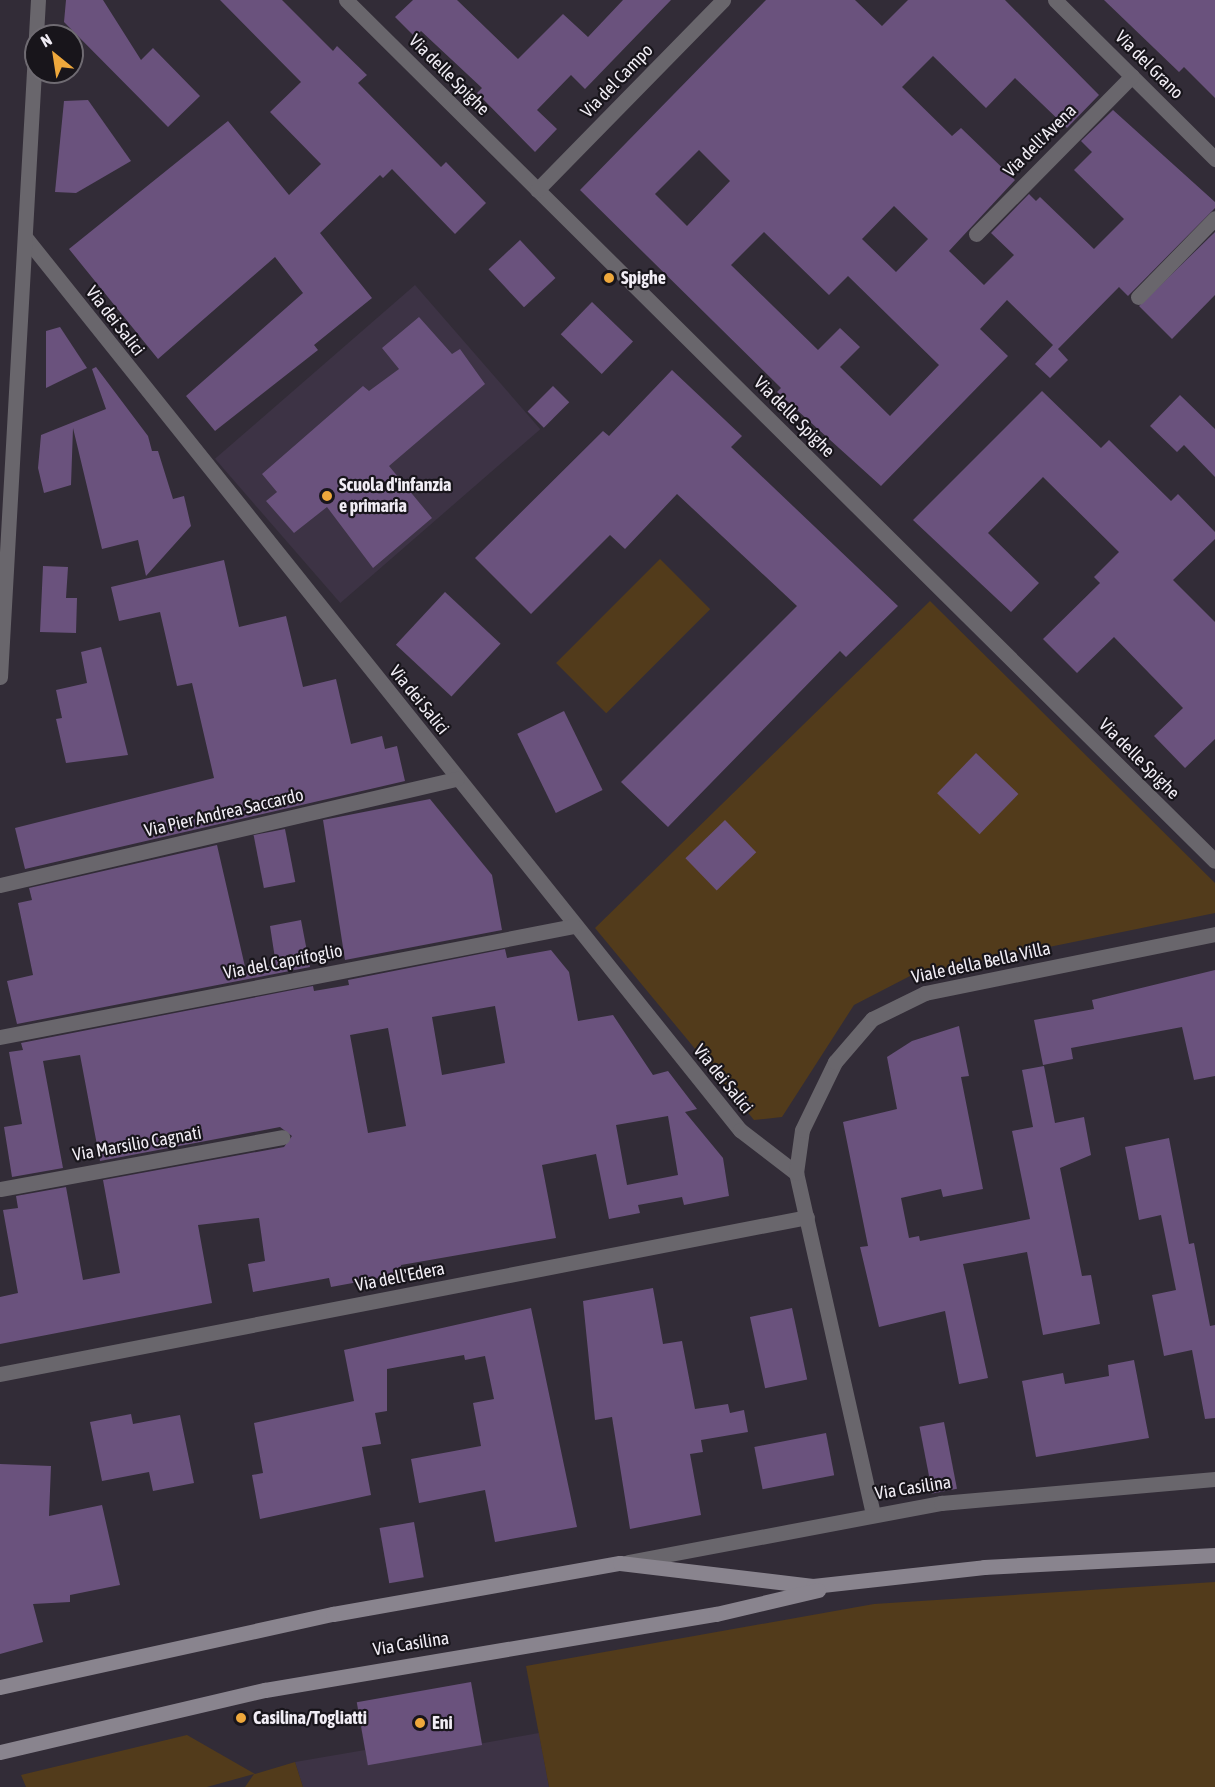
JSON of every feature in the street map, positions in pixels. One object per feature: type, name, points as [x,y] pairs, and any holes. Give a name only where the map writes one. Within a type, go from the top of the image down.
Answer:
[{"type":"main road","name":"Via Casilina","points":[[0,1752],[265,1690],[716,1614],[829,1585],[984,1567],[1215,1555]]},
{"type":"main road","name":"Via Casilina","points":[[0,1688],[300,1621],[620,1563],[829,1585]]},
{"type":"street","points":[[0,677],[38,0]]},
{"type":"street","name":"Via delle Spighe","points":[[346,0],[1215,861]]},
{"type":"street","name":"Via del Campo","points":[[537,190],[723,0]]},
{"type":"street","name":"Via del Grano","points":[[1055,0],[1215,159]]},
{"type":"street","name":"Via dell'Avena","points":[[976,234],[1131,76]]},
{"type":"street","points":[[1138,297],[1215,218]]},
{"type":"street","name":"Via dei Salici","points":[[25,237],[574,926],[740,1130],[796,1173]]},
{"type":"street","name":"Via Pier Andrea Saccardo","points":[[0,885],[457,779]]},
{"type":"street","name":"Via del Caprifoglio","points":[[0,1037],[574,926]]},
{"type":"street","name":"Viale della Bella Villa","points":[[807,1217],[796,1173],[802,1130],[835,1062],[851,1038],[888,1008],[925,993],[1215,934]]},
{"type":"street","name":"Via Marsilio Cagnati","points":[[0,1189],[282,1137]]},
{"type":"street","points":[[807,1217],[873,1514]]},
{"type":"street","name":"Via dell'Edera","points":[[0,1374],[807,1217]]},
{"type":"street","name":"Via Casilina","points":[[620,1563],[873,1514],[974,1499],[1215,1479]]},
{"type":"shaded area","points":[[415,285],[540,429],[340,603],[215,459]]},
{"type":"shaded area","points":[[660,559],[710,609],[606,713],[556,663]]},
{"type":"shaded area","points":[[930,601],[1215,883],[1215,913],[912,975],[854,1005],[782,1117],[754,1120],[595,928]]},
{"type":"shaded area","points":[[1215,1582],[1215,1787],[549,1787],[526,1666],[874,1604]]},
{"type":"shaded area","points":[[539,1733],[549,1787],[303,1787],[295,1762],[365,1750],[368,1764]]},
{"type":"shaded area","points":[[187,1735],[255,1774],[295,1762],[303,1787],[245,1787],[254,1774],[207,1787],[26,1787],[21,1775]]},
{"type":"building","points":[[66,0],[103,0],[141,60],[153,48],[200,96],[168,127],[84,42],[84,24],[64,22]]},
{"type":"building","points":[[220,0],[282,0],[333,51],[337,46],[367,75],[358,83],[441,167],[446,162],[486,203],[455,234],[392,169],[383,178],[380,175],[320,233],[372,298],[314,345],[318,350],[215,431],[186,396],[303,293],[275,257],[158,359],[69,249],[228,121],[289,195],[321,164],[270,112],[301,82]]},
{"type":"building","points":[[413,0],[457,0],[518,59],[563,14],[588,37],[623,0],[671,0],[585,89],[571,75],[537,110],[557,129],[535,152],[477,93],[482,88],[421,31],[415,37],[395,17]]},
{"type":"building","points":[[766,0],[855,0],[882,26],[908,0],[1005,0],[1099,95],[1067,128],[1015,78],[986,108],[933,56],[902,87],[952,136],[961,128],[1015,180],[949,251],[984,285],[1014,255],[991,233],[1029,194],[1036,201],[1040,197],[1094,249],[1124,219],[1074,170],[1092,152],[1081,141],[1113,110],[1215,202],[1215,208],[1128,296],[1119,287],[1058,349],[1068,360],[1050,378],[1035,364],[1053,345],[1007,300],[980,329],[1008,356],[881,486],[777,392],[781,388],[580,190]],"holes":[[[699,150],[730,181],[687,226],[655,194]],[[894,206],[928,239],[896,272],[862,239]],[[764,232],[829,295],[848,276],[939,365],[890,416],[840,367],[860,347],[840,328],[818,350],[731,265]]]},
{"type":"building","points":[[1104,0],[1215,0],[1215,98],[1184,67],[1179,72]]},
{"type":"building","points":[[88,100],[131,161],[76,193],[55,192],[64,101]]},
{"type":"building","points":[[1215,232],[1215,295],[1172,339],[1139,306]]},
{"type":"building","points":[[520,240],[555,278],[524,307],[489,269]]},
{"type":"building","points":[[592,302],[633,342],[602,374],[561,334]]},
{"type":"building","points":[[419,317],[452,354],[460,349],[485,384],[389,466],[432,518],[373,568],[327,507],[294,533],[266,501],[277,492],[262,474],[363,386],[369,391],[399,369],[382,348]]},
{"type":"building","points":[[60,327],[87,368],[46,388],[46,331]]},
{"type":"building","points":[[96,367],[148,436],[152,451],[158,451],[173,499],[184,496],[191,526],[146,576],[138,540],[102,549],[73,428],[71,485],[44,493],[38,468],[41,435],[106,409],[92,369]]},
{"type":"building","points":[[672,370],[742,436],[731,447],[898,606],[846,657],[840,651],[668,827],[621,782],[797,606],[677,494],[625,549],[610,535],[531,614],[475,558],[603,431],[609,436]]},
{"type":"building","points":[[553,386],[569,402],[544,428],[528,411]]},
{"type":"building","points":[[1042,391],[1101,448],[1109,440],[1171,501],[1178,494],[1215,532],[1215,539],[1173,580],[1215,622],[1215,739],[1185,768],[1154,736],[1183,708],[1114,637],[1077,673],[1043,639],[1100,583],[1094,577],[1119,552],[1043,477],[988,533],[1039,583],[1011,612],[913,520]]},
{"type":"building","points":[[1180,395],[1215,429],[1215,477],[1184,445],[1177,452],[1150,426]]},
{"type":"building","points":[[224,560],[239,627],[286,616],[303,687],[336,679],[351,744],[382,736],[385,749],[397,746],[405,781],[25,869],[15,828],[214,778],[192,683],[177,686],[160,612],[119,621],[111,587]]},
{"type":"building","points":[[43,566],[68,567],[66,598],[77,598],[76,633],[40,632]]},
{"type":"building","points":[[445,592],[501,644],[451,696],[396,645]]},
{"type":"building","points":[[101,647],[128,755],[66,763],[56,719],[62,718],[56,690],[87,683],[81,652]]},
{"type":"building","points":[[564,711],[603,790],[556,813],[517,734]]},
{"type":"building","points":[[976,753],[1018,794],[980,834],[937,793]]},
{"type":"building","points":[[430,799],[492,875],[502,930],[345,960],[323,820]]},
{"type":"building","points":[[725,820],[756,852],[717,891],[685,858]]},
{"type":"building","points":[[285,829],[295,882],[264,888],[254,835]]},
{"type":"building","points":[[217,845],[246,971],[276,965],[270,926],[301,920],[310,967],[17,1024],[7,981],[33,975],[18,903],[32,900],[29,888]]},
{"type":"building","points":[[505,949],[507,958],[551,950],[569,972],[578,1021],[613,1015],[653,1075],[668,1071],[697,1109],[685,1112],[723,1158],[729,1196],[684,1205],[682,1197],[638,1205],[640,1213],[609,1219],[596,1154],[542,1165],[556,1238],[401,1265],[402,1274],[331,1287],[329,1278],[253,1292],[248,1264],[265,1261],[259,1218],[198,1225],[212,1303],[0,1344],[0,1297],[18,1293],[3,1210],[18,1208],[16,1196],[66,1187],[83,1280],[120,1273],[103,1180],[284,1147],[292,1136],[280,1127],[100,1161],[80,1055],[43,1061],[63,1168],[12,1177],[4,1127],[22,1124],[9,1052],[23,1050],[21,1043],[313,986],[314,991],[349,985],[348,980]],"holes":[[[495,1006],[505,1063],[442,1075],[432,1017]],[[388,1028],[406,1126],[368,1133],[350,1035]],[[668,1116],[678,1175],[627,1185],[616,1125]]]},
{"type":"building","points":[[1215,970],[1215,1076],[1194,1080],[1182,1027],[1071,1048],[1073,1059],[1043,1065],[1034,1020],[1094,1009],[1092,1000]]},
{"type":"building","points":[[959,1026],[969,1076],[961,1077],[983,1189],[943,1197],[941,1189],[901,1198],[909,1238],[919,1236],[920,1241],[1030,1219],[1012,1131],[1033,1127],[1022,1070],[1044,1066],[1055,1123],[1084,1117],[1091,1155],[1060,1168],[1082,1276],[1091,1275],[1100,1324],[1043,1335],[1027,1252],[963,1264],[988,1378],[959,1384],[945,1311],[879,1327],[860,1247],[868,1246],[843,1122],[897,1109],[887,1057],[912,1041]]},
{"type":"building","points":[[1169,1138],[1189,1244],[1194,1243],[1210,1326],[1215,1325],[1215,1418],[1205,1419],[1192,1350],[1164,1356],[1152,1295],[1176,1290],[1161,1215],[1139,1220],[1125,1147]]},
{"type":"building","points":[[653,1288],[663,1344],[682,1341],[695,1409],[728,1404],[730,1413],[744,1410],[748,1432],[701,1440],[703,1452],[690,1454],[701,1515],[630,1529],[612,1417],[595,1420],[583,1301]]},
{"type":"building","points":[[531,1308],[577,1527],[495,1542],[485,1490],[419,1503],[411,1459],[481,1446],[473,1403],[494,1399],[485,1356],[465,1360],[464,1355],[387,1369],[387,1411],[375,1413],[381,1444],[362,1447],[371,1495],[260,1519],[252,1475],[263,1473],[254,1423],[354,1401],[344,1350]]},
{"type":"building","points":[[792,1308],[807,1379],[765,1388],[750,1317]]},
{"type":"building","points":[[1134,1360],[1149,1438],[1036,1457],[1022,1381],[1063,1373],[1065,1384],[1109,1376],[1108,1365]]},
{"type":"building","points":[[131,1414],[133,1424],[180,1415],[194,1483],[153,1491],[149,1472],[102,1481],[90,1422]]},
{"type":"building","points":[[944,1422],[957,1489],[932,1494],[919,1427]]},
{"type":"building","points":[[826,1433],[834,1475],[763,1489],[754,1447]]},
{"type":"building","points":[[0,1464],[51,1466],[49,1516],[102,1505],[120,1585],[70,1595],[70,1602],[33,1604],[43,1642],[0,1654]]},
{"type":"building","points":[[414,1522],[424,1577],[389,1583],[380,1528]]},
{"type":"building","name":"Eni","points":[[471,1682],[482,1745],[368,1765],[357,1702]]},
{"type":"place","name":"Spighe","points":[[609,278]]},
{"type":"place","name":"Scuola d'infanzia e primaria","points":[[327,496]]},
{"type":"place","name":"Casilina/Togliatti","points":[[241,1718]]},
{"type":"place","name":"Eni","points":[[420,1723]]}]
